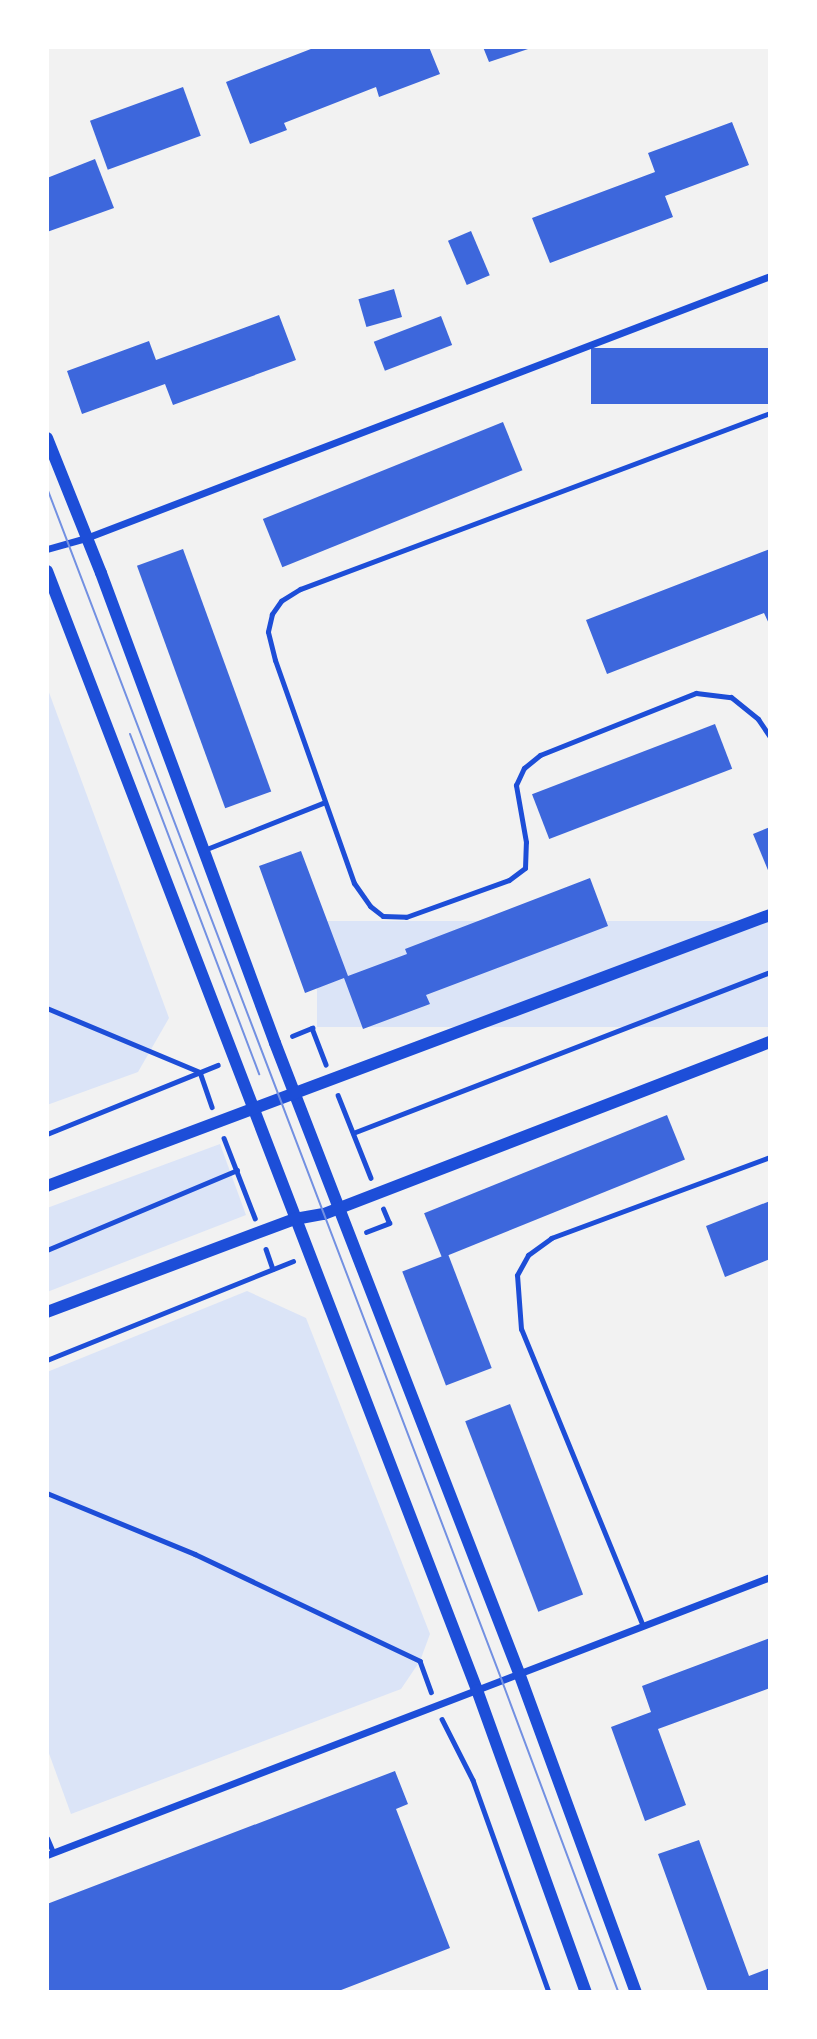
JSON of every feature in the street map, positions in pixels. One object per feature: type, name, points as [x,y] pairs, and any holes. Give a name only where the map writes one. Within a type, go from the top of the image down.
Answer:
[{"type":"street","points":[[47,550],[86,538],[770,276]]},
{"type":"street","points":[[47,438],[275,1043],[341,1207],[350,1238],[519,1673],[636,1992]]},
{"type":"street","points":[[47,571],[477,1690],[586,1992]]},
{"type":"street","points":[[47,1186],[331,1077],[770,915]]},
{"type":"street","points":[[47,1312],[295,1219],[324,1214],[770,1042]]},
{"type":"street","points":[[50,1854],[770,1577]]},
{"type":"lane","points":[[770,413],[299,589],[281,601],[272,614],[268,632],[275,660],[354,883],[370,906],[383,916],[406,917],[509,880],[525,868],[526,842],[516,785],[524,768],[541,755],[696,693],[731,697],[758,719],[770,737]]},
{"type":"lane","points":[[204,850],[325,802]]},
{"type":"lane","points":[[643,1626],[520,1329],[517,1275],[528,1255],[551,1238],[770,1157]]},
{"type":"lane","points":[[47,1838],[50,1854]]},
{"type":"path","points":[[352,1133],[770,972]]},
{"type":"path","points":[[47,1008],[200,1073],[273,1269]]},
{"type":"path","points":[[275,1043],[312,1028],[389,1223],[350,1238]]},
{"type":"path","points":[[47,1134],[234,1059]]},
{"type":"path","points":[[47,1250],[237,1170]]},
{"type":"path","points":[[47,1360],[309,1255]]},
{"type":"path","points":[[47,1493],[195,1554],[420,1661],[435,1706],[473,1780],[549,1992]]},
{"type":"shaded area","points":[[47,687],[169,1018],[138,1072],[47,1105]]},
{"type":"shaded area","points":[[317,921],[770,921],[770,1027],[317,1027]]},
{"type":"shaded area","points":[[220,1144],[246,1215],[47,1292],[47,1208]]},
{"type":"shaded area","points":[[247,1291],[306,1318],[430,1634],[420,1661],[401,1689],[71,1814],[47,1748],[47,1372]]},
{"type":"building","points":[[316,47],[429,47],[440,74],[379,97],[376,87],[284,123],[287,130],[250,144],[226,82]]},
{"type":"building","points":[[483,47],[530,47],[531,48],[489,62]]},
{"type":"building","points":[[183,87],[201,136],[108,170],[90,121]]},
{"type":"building","points":[[732,122],[749,165],[665,196],[673,217],[550,263],[532,218],[655,172],[648,153]]},
{"type":"building","points":[[95,159],[114,208],[47,232],[47,178]]},
{"type":"building","points":[[471,231],[490,275],[467,285],[448,241]]},
{"type":"building","points":[[394,289],[402,317],[366,327],[358,299]]},
{"type":"building","points":[[279,315],[296,360],[173,405],[165,384],[82,414],[67,371],[149,341],[156,360]]},
{"type":"building","points":[[441,316],[452,345],[385,371],[374,342]]},
{"type":"building","points":[[591,348],[770,348],[770,404],[591,404]]},
{"type":"building","points":[[503,422],[522,470],[282,567],[263,519]]},
{"type":"building","points":[[183,549],[271,791],[225,808],[137,566]]},
{"type":"building","points":[[770,549],[770,626],[764,613],[607,674],[586,620]]},
{"type":"building","points":[[715,724],[732,769],[549,839],[532,794]]},
{"type":"building","points":[[770,827],[770,875],[753,834]]},
{"type":"building","points":[[301,851],[348,976],[407,954],[405,949],[590,878],[608,926],[426,995],[430,1004],[363,1029],[344,978],[305,993],[259,866]]},
{"type":"building","points":[[667,1115],[685,1160],[442,1258],[424,1213]]},
{"type":"building","points":[[770,1201],[770,1259],[725,1277],[706,1226]]},
{"type":"building","points":[[448,1254],[492,1368],[446,1385],[402,1272]]},
{"type":"building","points":[[510,1404],[583,1594],[538,1612],[465,1421]]},
{"type":"building","points":[[770,1638],[770,1688],[658,1729],[686,1805],[645,1821],[611,1727],[651,1712],[642,1686]]},
{"type":"building","points":[[395,1771],[408,1804],[396,1809],[450,1948],[336,1992],[47,1992],[47,1904]]},
{"type":"building","points":[[699,1840],[749,1976],[770,1968],[770,1992],[708,1992],[658,1854]]},
{"type":"tram line","points":[[47,488],[618,1992]]},
{"type":"tram line","points":[[130,734],[259,1074]]}]
